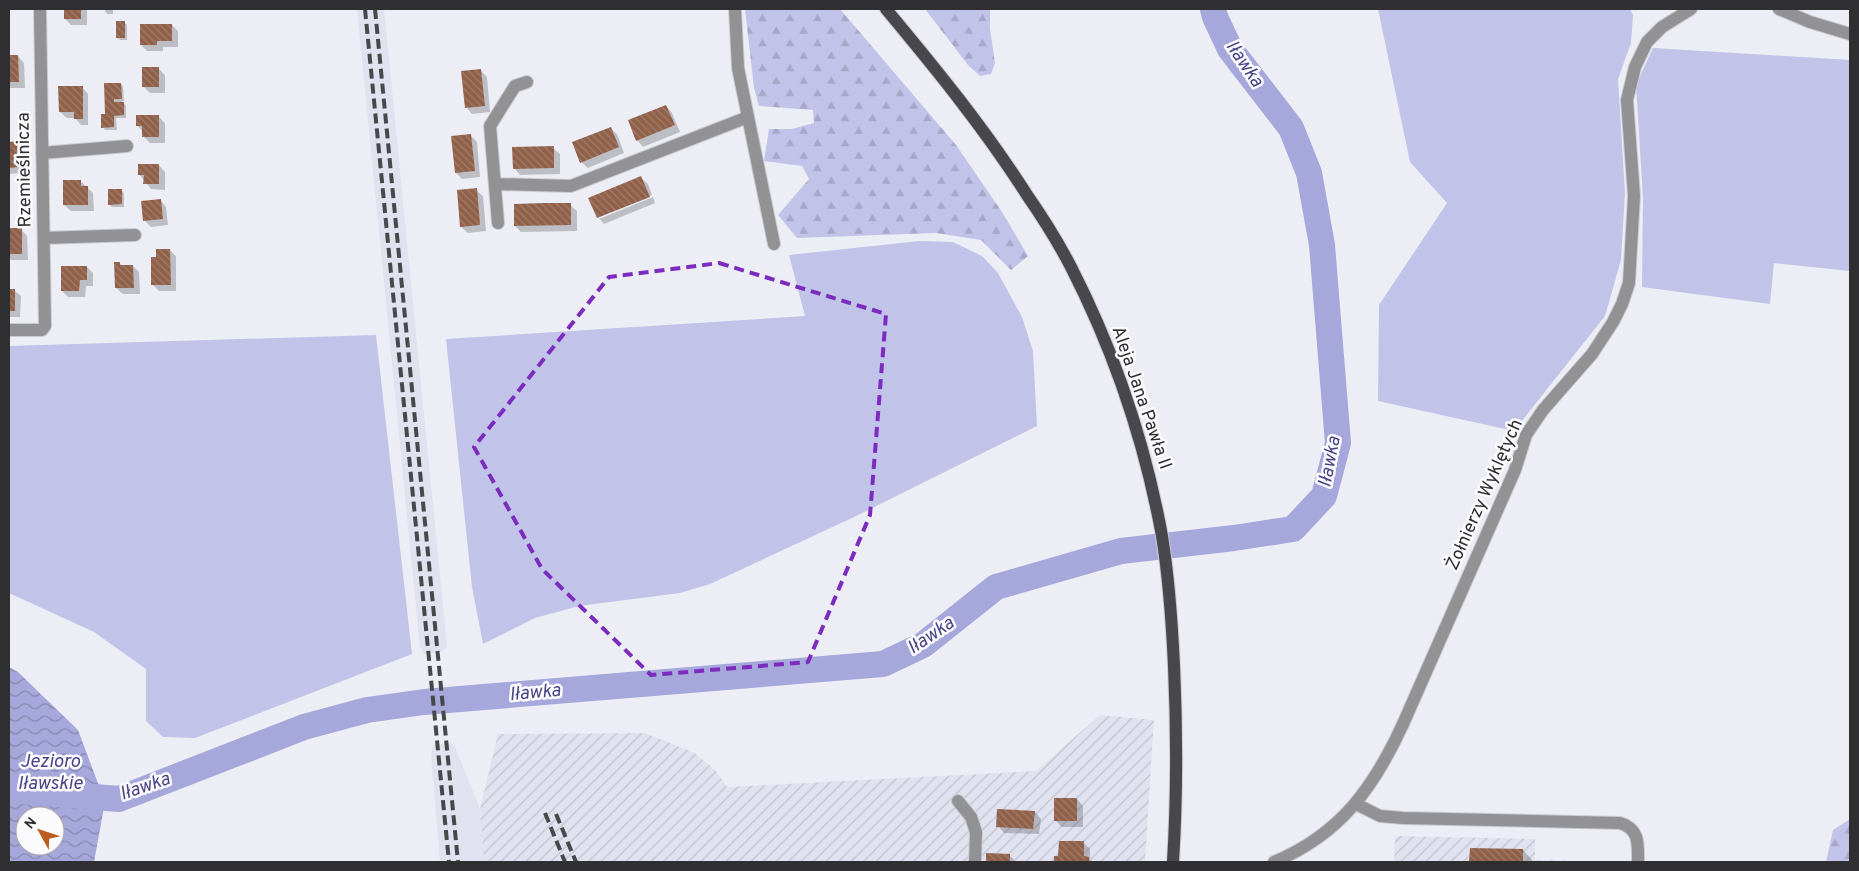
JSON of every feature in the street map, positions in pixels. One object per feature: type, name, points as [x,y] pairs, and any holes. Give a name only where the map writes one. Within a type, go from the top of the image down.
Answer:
[{"type":"main road","name":"Aleja Jana Pawła II","points":[[886,9],[996,146],[1043,218],[1070,266],[1094,315],[1117,372],[1134,422],[1146,465],[1162,538],[1172,620],[1177,718],[1177,795],[1173,862]]},
{"type":"street","name":"Rzemieślnicza","points":[[9,330],[42,330],[45,326],[40,9]]},
{"type":"street","points":[[734,9],[738,68],[774,244]]},
{"type":"street","name":"Żołnierzy Wyklętych","points":[[1274,862],[1311,843],[1336,824],[1356,804],[1372,783],[1403,724],[1515,470],[1526,435],[1543,410],[1592,354],[1613,322],[1622,304],[1629,283],[1634,196],[1627,100],[1636,66],[1647,42],[1662,28],[1691,9]]},
{"type":"street","points":[[1779,9],[1810,22],[1850,34]]},
{"type":"street","points":[[498,223],[490,126],[515,86],[527,82]]},
{"type":"street","points":[[495,184],[572,186],[748,117]]},
{"type":"street","points":[[42,153],[127,146]]},
{"type":"street","points":[[44,238],[135,235]]},
{"type":"street","points":[[958,801],[971,817],[976,832],[975,862]]},
{"type":"street","points":[[1356,804],[1380,816],[1403,818],[1620,823],[1627,825],[1638,837],[1638,862]]},
{"type":"highlighted area","points":[[719,263],[886,314],[870,515],[808,662],[651,675],[542,569],[474,447],[609,277]]},
{"type":"shaded area","points":[[357,9],[384,9],[447,646],[442,652],[424,654],[420,648]]},
{"type":"shaded area","points":[[1100,715],[1154,720],[1145,862],[484,862],[480,809],[498,734],[645,733],[695,753],[715,770],[727,787],[1036,771]]},
{"type":"shaded area","points":[[451,743],[455,747],[480,809],[484,862],[440,862],[431,755],[433,745]]},
{"type":"shaded area","points":[[1395,836],[1535,839],[1535,860],[1635,862],[1394,862]]},
{"type":"green space","points":[[745,9],[840,9],[956,145],[1002,212],[1028,256],[1011,270],[981,240],[936,233],[797,238],[778,215],[809,179],[802,166],[764,161],[769,129],[792,129],[814,123],[813,110],[759,106],[754,88]]},
{"type":"green space","points":[[925,9],[990,9],[990,29],[995,63],[991,74],[980,76],[968,65]]},
{"type":"green space","points":[[1378,9],[1630,9],[1633,15],[1631,43],[1618,79],[1625,193],[1621,260],[1605,316],[1514,431],[1378,401],[1379,305],[1447,203],[1410,162]]},
{"type":"green space","points":[[1653,48],[1850,60],[1850,271],[1774,263],[1770,304],[1642,287],[1643,198],[1636,85]]},
{"type":"green space","points":[[919,241],[953,242],[982,256],[998,273],[1022,317],[1033,351],[1037,426],[852,518],[710,584],[680,593],[579,606],[535,618],[483,644],[472,587],[446,339],[805,316],[789,255]]},
{"type":"green space","points":[[376,335],[412,654],[195,738],[163,737],[146,721],[146,669],[94,632],[9,593],[9,346]]},
{"type":"green space","points":[[1850,819],[1850,862],[1826,862],[1833,830]]},
{"type":"water","name":"Jezioro Iławskie","points":[[9,667],[18,672],[78,730],[105,802],[94,862],[9,862]]},
{"type":"building","points":[[64,9],[81,9],[81,19],[64,19]]},
{"type":"building","points":[[116,21],[125,21],[125,38],[116,38]]},
{"type":"building","points":[[140,24],[172,24],[172,41],[157,41],[157,45],[140,45]]},
{"type":"building","points":[[9,55],[18,55],[19,82],[9,82]]},
{"type":"building","points":[[142,67],[159,67],[159,87],[142,87]]},
{"type":"building","points":[[481,69],[485,106],[465,108],[461,71]]},
{"type":"building","points":[[104,83],[121,83],[122,99],[114,99],[114,102],[124,102],[124,115],[114,116],[114,127],[101,128],[101,114],[105,114]]},
{"type":"building","points":[[58,86],[83,86],[83,119],[74,119],[74,112],[59,112]]},
{"type":"building","points":[[666,105],[675,125],[636,141],[628,120]]},
{"type":"building","points":[[136,115],[159,115],[159,137],[142,137],[142,126],[136,126]]},
{"type":"building","points":[[611,127],[619,147],[580,163],[572,142]]},
{"type":"building","points":[[471,134],[475,171],[455,173],[451,136]]},
{"type":"building","points":[[17,141],[18,167],[9,168],[9,142]]},
{"type":"building","points":[[554,146],[554,168],[513,169],[512,147]]},
{"type":"building","points":[[138,164],[159,164],[159,184],[143,184],[144,175],[138,175]]},
{"type":"building","points":[[641,176],[650,197],[597,218],[588,198]]},
{"type":"building","points":[[63,180],[81,180],[81,186],[88,186],[88,205],[63,205]]},
{"type":"building","points":[[477,188],[480,225],[460,227],[457,190]]},
{"type":"building","points":[[108,189],[122,189],[122,204],[108,205]]},
{"type":"building","points":[[161,199],[163,219],[143,221],[141,201]]},
{"type":"building","points":[[571,203],[571,225],[514,226],[514,204]]},
{"type":"building","points":[[9,228],[22,228],[22,254],[9,254]]},
{"type":"building","points":[[156,249],[170,249],[171,285],[151,285],[151,257],[156,257]]},
{"type":"building","points":[[114,262],[120,262],[120,265],[133,265],[134,288],[115,288]]},
{"type":"building","points":[[61,266],[87,266],[87,280],[80,280],[79,291],[61,291]]},
{"type":"building","points":[[9,289],[15,289],[15,311],[9,311]]},
{"type":"building","points":[[1054,798],[1077,798],[1077,821],[1054,821]]},
{"type":"building","points":[[997,809],[1035,811],[1033,829],[996,827]]},
{"type":"building","points":[[1059,841],[1084,841],[1084,856],[1089,857],[1089,862],[1054,862],[1054,856],[1058,856]]},
{"type":"building","points":[[1470,848],[1523,849],[1523,862],[1469,862]]},
{"type":"building","points":[[986,853],[1010,854],[1010,862],[986,862]]},
{"type":"waterway","name":"Iławka","points":[[9,790],[119,799],[304,727],[367,710],[424,702],[883,664],[923,645],[996,587],[1121,551],[1293,529],[1324,496],[1338,443],[1322,245],[1309,173],[1291,128],[1230,49],[1213,9]]},
{"type":"railway","points":[[365,9],[449,862]]},
{"type":"railway","points":[[375,9],[458,862]]},
{"type":"railway","points":[[545,813],[565,862]]},
{"type":"railway","points":[[556,814],[576,862]]}]
